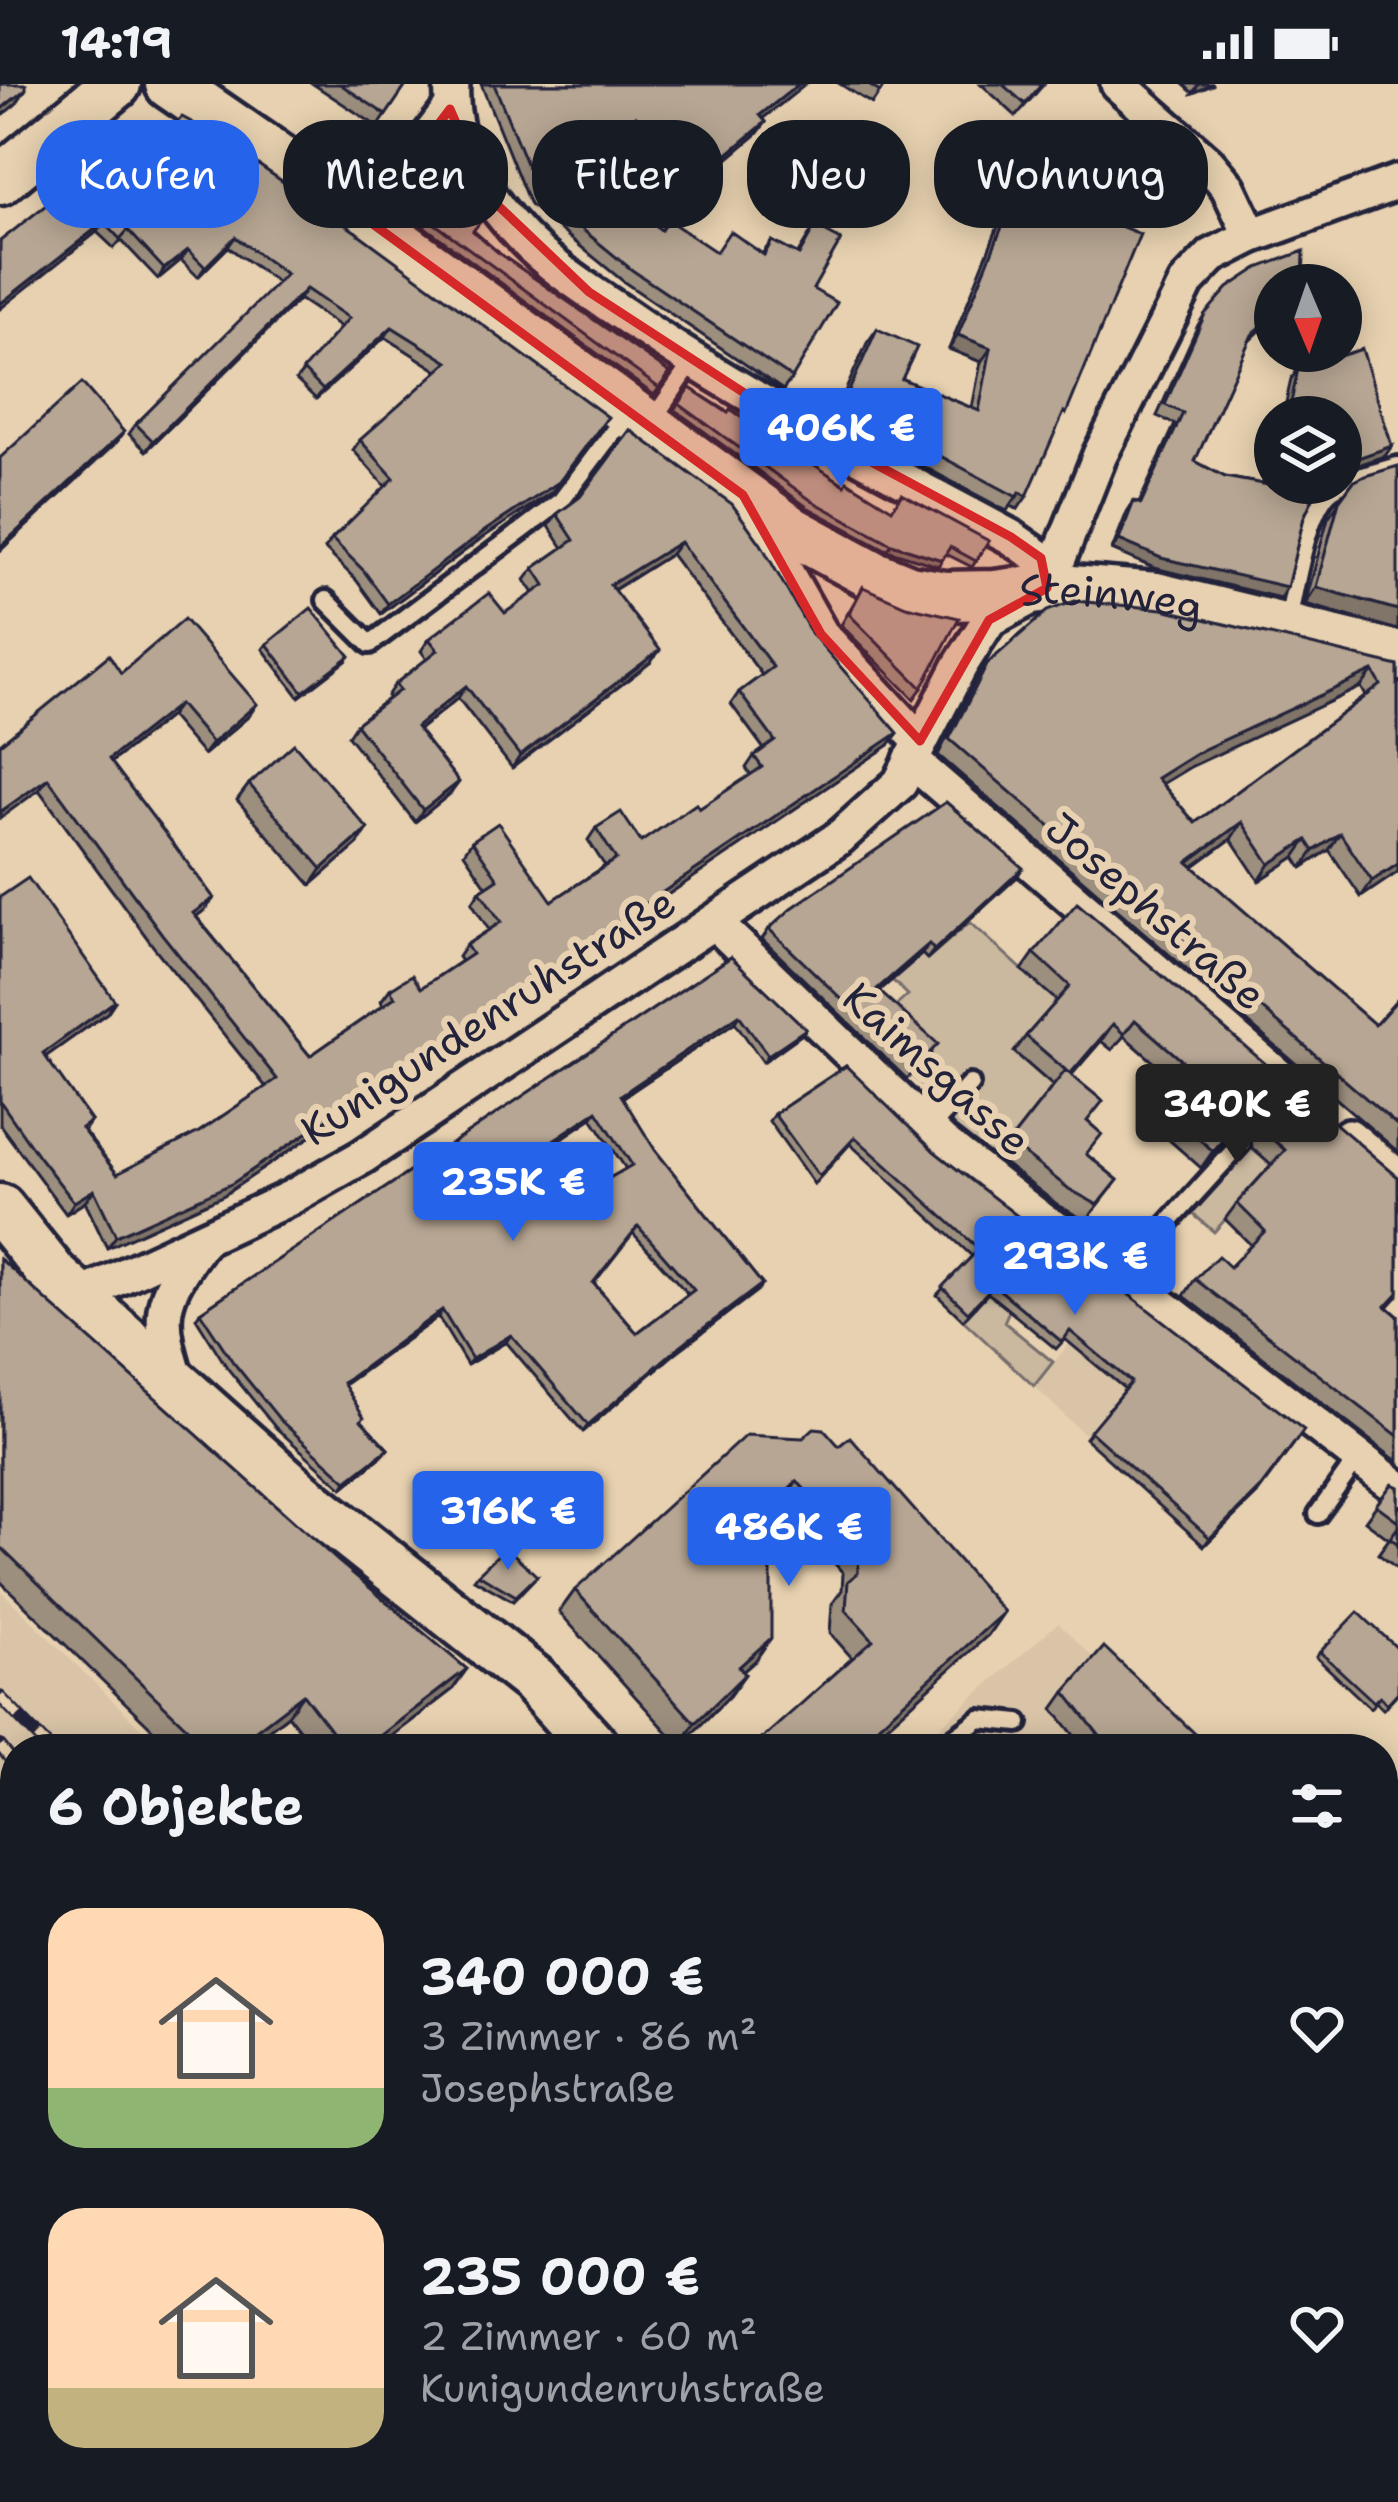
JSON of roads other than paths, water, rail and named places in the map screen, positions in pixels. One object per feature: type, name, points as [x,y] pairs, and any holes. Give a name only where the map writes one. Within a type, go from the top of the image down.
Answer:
[{"type":"street","points":[[0,181],[63,107],[116,84]]},
{"type":"street","points":[[170,84],[283,162]]},
{"type":"street","points":[[1118,84],[1207,162],[1228,187],[1251,236]]},
{"type":"street","points":[[451,97],[461,148],[488,196],[524,239],[589,292],[692,363],[1011,536],[1041,558],[1047,588]]},
{"type":"street","points":[[1047,588],[1100,455],[1187,282],[1212,256],[1251,236],[1398,182]]},
{"type":"street","points":[[377,228],[792,531],[875,577],[909,590],[945,596],[1047,588]]},
{"type":"street","name":"Josephstraße","points":[[743,495],[821,634],[915,750],[1398,1177]]},
{"type":"street","name":"Steinweg","points":[[915,750],[989,620],[1047,588],[1156,597],[1398,656]]},
{"type":"street","name":"Kunigundenruhstraße","points":[[78,1297],[202,1240],[362,1157],[839,838],[900,783],[915,750]]},
{"type":"street","name":"Kaimsgasse","points":[[714,922],[928,1129],[1398,1488]]},
{"type":"street","points":[[0,1209],[33,1252],[78,1297],[300,1495],[498,1648],[583,1734]]},
{"type":"street","points":[[179,1387],[162,1319],[164,1302],[202,1240]]},
{"type":"lane","points":[[326,600],[370,644],[561,501],[692,363]]},
{"type":"lane","points":[[1286,628],[1319,505],[1334,488],[1398,466]]},
{"type":"lane","points":[[928,1129],[970,1084]]},
{"type":"lane","points":[[1121,1275],[1241,1143]]},
{"type":"lane","points":[[1318,1514],[1358,1458]]},
{"type":"lane","points":[[959,1734],[980,1719],[1019,1723]]},
{"type":"railway","points":[[0,1697],[36,1734]]}]
